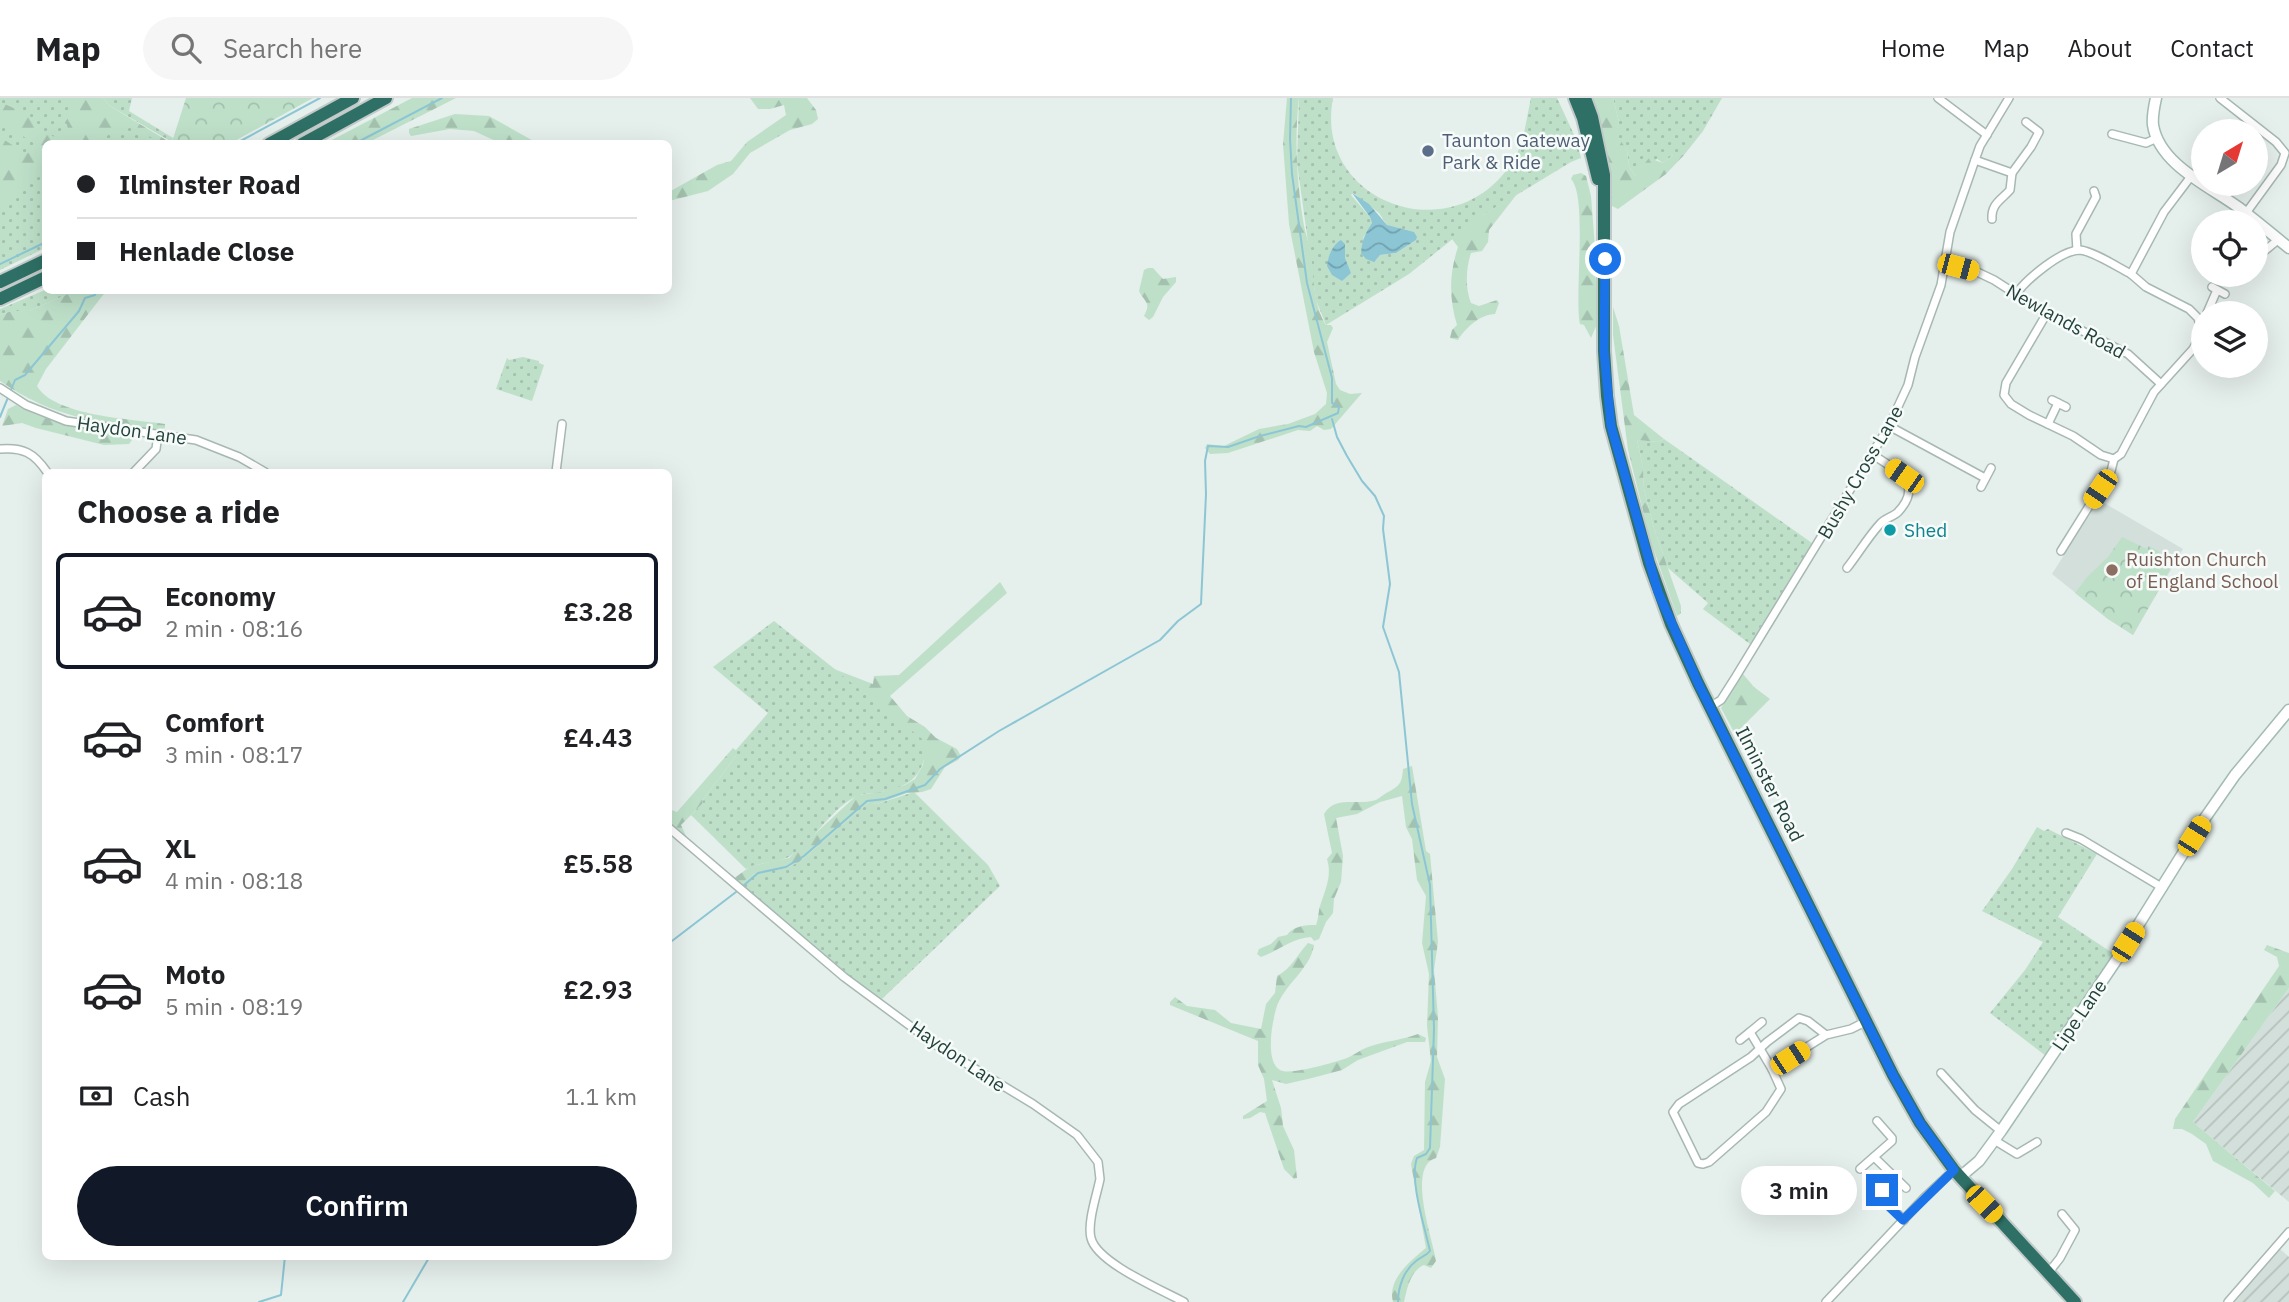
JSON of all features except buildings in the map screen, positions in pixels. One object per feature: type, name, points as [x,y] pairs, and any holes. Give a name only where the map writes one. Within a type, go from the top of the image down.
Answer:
[{"type":"highway","points":[[276,140],[353,98]]},
{"type":"highway","points":[[309,140],[386,98]]},
{"type":"highway","name":"Ilminster Road","points":[[1575,98],[1583,118],[1605,213]]},
{"type":"highway","name":"Ilminster Road","points":[[1585,98],[1603,163],[1604,351],[1611,426],[1658,592],[1710,707],[1904,1095],[1957,1174],[2075,1302]]},
{"type":"highway","points":[[0,282],[42,262]]},
{"type":"highway","points":[[0,299],[42,279]]},
{"type":"street","points":[[1938,98],[1987,135]]},
{"type":"street","name":"Bushy Cross Lane","points":[[1710,707],[1721,700],[1889,426],[1908,385],[1914,357],[1941,285],[1950,232],[1975,160],[2009,98]]},
{"type":"street","points":[[2156,98],[2153,116],[2157,138],[2170,157],[2191,174]]},
{"type":"street","points":[[2220,98],[2276,142],[2285,153],[2281,165],[2248,210]]},
{"type":"street","points":[[1989,213],[1997,201],[2010,190],[2012,173],[2043,131],[2026,122]]},
{"type":"street","points":[[2112,135],[2146,144],[2157,138]]},
{"type":"street","points":[[1975,160],[2012,173]]},
{"type":"street","points":[[2131,274],[2164,212],[2191,176]]},
{"type":"street","points":[[2077,250],[2076,234],[2097,195]]},
{"type":"street","points":[[2222,196],[2242,210]]},
{"type":"street","points":[[2268,230],[2289,248]]},
{"type":"street","points":[[2268,248],[2279,239]]},
{"type":"street","points":[[2016,293],[2050,263],[2077,250],[2090,253],[2131,274],[2146,287],[2191,310]]},
{"type":"street","name":"Newlands Road","points":[[1945,264],[1975,271],[2047,313],[2128,354],[2161,384]]},
{"type":"street","points":[[2212,301],[2218,290]]},
{"type":"street","points":[[2047,313],[2003,391],[2011,404],[2073,436],[2101,455],[2114,459]]},
{"type":"street","points":[[2062,545],[2111,471],[2114,459],[2121,454],[2154,392],[2191,349]]},
{"type":"street","name":"Haydon Lane","points":[[2,389],[26,405],[66,421],[196,440],[239,457],[260,469]]},
{"type":"street","points":[[2048,424],[2058,404]]},
{"type":"street","points":[[556,469],[562,424]]},
{"type":"street","points":[[1889,426],[1986,478]]},
{"type":"street","points":[[137,469],[156,449],[158,434]]},
{"type":"street","points":[[0,449],[17,448],[29,451],[44,469]]},
{"type":"street","points":[[1847,568],[1882,521],[1896,515],[1910,489],[1904,476],[1873,455]]},
{"type":"street","points":[[1981,487],[1991,468]]},
{"type":"street","name":"Lipe Lane","points":[[1957,1174],[1979,1161],[2001,1131],[2163,888],[2205,818],[2235,775],[2289,710]]},
{"type":"street","name":"Haydon Lane","points":[[672,830],[853,984],[936,1045],[1033,1104],[1077,1135],[1093,1153],[1099,1171],[1090,1231],[1093,1245],[1104,1257],[1184,1302]]},
{"type":"street","points":[[2066,833],[2163,888]]},
{"type":"street","points":[[1750,1032],[1761,1047],[1781,1089],[1766,1112],[1709,1163],[1698,1163],[1674,1112],[1682,1101],[1751,1057],[1761,1047],[1799,1018],[1808,1021],[1826,1035]]},
{"type":"street","points":[[1772,1069],[1826,1035],[1851,1029],[1867,1021]]},
{"type":"street","points":[[1740,1040],[1762,1022]]},
{"type":"street","points":[[1941,1072],[1975,1110],[2001,1131]]},
{"type":"street","points":[[1860,1170],[1892,1141],[1877,1121]]},
{"type":"street","points":[[1994,1140],[2017,1154]]},
{"type":"street","points":[[2014,1164],[2017,1154],[2037,1142]]},
{"type":"street","points":[[1874,1157],[1906,1188]]},
{"type":"street","points":[[1826,1302],[1903,1220],[1957,1174]]},
{"type":"street","points":[[1895,1176],[1879,1196],[1903,1220]]},
{"type":"street","points":[[2049,1272],[2075,1230],[2062,1214]]},
{"type":"street","points":[[2228,1302],[2289,1232]]},
{"type":"shaded area","name":"Ruishton Church of England School","points":[[2099,500],[2183,549],[2133,635],[2108,619],[2052,574]]},
{"type":"shaded area","points":[[2289,988],[2289,1202],[2193,1122]]},
{"type":"shaded area","points":[[2279,1248],[2289,1257],[2289,1302],[2235,1302]]},
{"type":"green space","points":[[0,98],[101,98],[109,107],[166,140],[42,140],[42,249],[0,270]]},
{"type":"green space","points":[[67,98],[103,98],[110,106],[166,140],[157,140],[127,126],[98,140],[42,140],[42,174],[0,210],[0,137],[26,154],[38,146],[0,121],[0,102],[27,114],[36,128],[59,139],[68,129],[66,121],[75,105]]},
{"type":"green space","points":[[103,98],[132,98],[129,111],[172,140],[169,140],[110,106]]},
{"type":"green space","points":[[186,98],[313,98],[236,140],[173,140]]},
{"type":"green space","points":[[412,98],[456,98],[373,140],[332,140]]},
{"type":"green space","points":[[750,98],[807,98],[816,110],[818,119],[812,124],[790,130],[750,153],[733,174],[708,191],[672,200],[672,190],[717,165],[731,161],[747,142],[786,115],[784,105],[758,109]]},
{"type":"green space","points":[[1287,98],[1299,98],[1298,178],[1304,226],[1311,252],[1319,309],[1326,325],[1333,328],[1327,342],[1336,384],[1340,390],[1350,394],[1362,393],[1331,429],[1324,430],[1317,426],[1310,431],[1298,430],[1228,453],[1210,454],[1205,448],[1207,444],[1224,446],[1259,429],[1288,424],[1315,414],[1326,404],[1327,393],[1314,352],[1289,224],[1283,144]]},
{"type":"green space","points":[[1299,98],[1333,98],[1332,134],[1344,165],[1365,188],[1392,203],[1423,210],[1455,206],[1486,191],[1511,164],[1519,149],[1531,98],[1557,98],[1576,139],[1581,158],[1480,217],[1409,274],[1326,325],[1316,300],[1297,163]],"holes":[[[1353,193],[1379,213],[1387,225],[1416,240],[1396,253],[1380,255],[1363,238],[1372,223],[1351,195]]]},
{"type":"green space","points":[[1591,98],[1613,98],[1619,122],[1616,134],[1627,150],[1629,166],[1635,176],[1649,158],[1663,163],[1673,155],[1684,155],[1666,174],[1618,209],[1610,205],[1609,170]]},
{"type":"green space","points":[[1613,98],[1722,98],[1703,131],[1684,155],[1673,155],[1663,163],[1657,159],[1635,176],[1629,166],[1627,150],[1615,134],[1619,122]]},
{"type":"green space","points":[[455,114],[489,116],[532,140],[494,140],[474,131],[450,129],[411,136],[409,129]]},
{"type":"green space","points":[[1581,173],[1586,176],[1591,196],[1595,248],[1597,324],[1591,338],[1584,325],[1580,324],[1579,205],[1571,179],[1573,175]]},
{"type":"green space","points":[[1517,194],[1489,230],[1488,242],[1482,251],[1471,253],[1468,265],[1467,285],[1471,303],[1479,306],[1497,300],[1499,303],[1495,314],[1474,322],[1458,340],[1450,338],[1457,325],[1451,286],[1458,247],[1452,239],[1478,218]]},
{"type":"green space","points":[[1153,268],[1163,279],[1176,277],[1176,282],[1149,320],[1144,316],[1147,305],[1139,291],[1144,270]]},
{"type":"green space","points":[[42,291],[42,294],[68,294],[29,311],[11,311],[0,315],[0,309]]},
{"type":"green space","points":[[68,294],[104,294],[46,369],[37,386],[46,396],[76,410],[165,424],[165,428],[159,430],[115,424],[58,411],[20,394],[0,381],[0,315],[11,311],[29,311]]},
{"type":"green space","points":[[1613,307],[1619,326],[1634,415],[1664,439],[1658,442],[1637,440],[1643,467],[1644,489],[1653,525],[1681,606],[1681,613],[1677,616],[1650,539],[1628,450],[1613,335]]},
{"type":"green space","points":[[523,357],[544,365],[532,401],[496,389],[507,358],[509,360]]},
{"type":"green space","points":[[16,405],[58,422],[132,435],[132,440],[129,444],[104,445],[22,423],[2,426],[8,409]]},
{"type":"green space","points":[[1664,439],[1812,543],[1750,644],[1703,609],[1708,603],[1668,568],[1644,489],[1643,467],[1637,440],[1658,442]]},
{"type":"green space","points":[[2122,537],[2160,552],[2158,557],[2172,566],[2133,635],[2075,593],[2108,557]]},
{"type":"green space","points":[[1000,582],[1007,593],[890,696],[907,716],[925,727],[936,738],[957,749],[961,756],[958,760],[945,767],[931,789],[907,793],[877,804],[869,802],[799,862],[786,868],[756,873],[739,885],[733,879],[751,866],[789,858],[857,795],[882,792],[905,785],[915,779],[923,765],[926,742],[834,669],[873,684],[874,676],[899,675]]},
{"type":"green space","points":[[774,621],[927,742],[920,770],[909,782],[879,793],[855,797],[792,855],[746,869],[691,815],[736,756],[736,750],[768,713],[713,667]]},
{"type":"green space","points":[[1743,674],[1770,699],[1735,734],[1721,708]]},
{"type":"green space","points":[[733,748],[737,751],[702,804],[681,825],[686,836],[672,826],[672,810],[677,812]]},
{"type":"green space","points":[[1412,766],[1426,851],[1430,854],[1438,942],[1434,970],[1438,1017],[1437,1057],[1445,1079],[1440,1147],[1436,1158],[1427,1164],[1422,1189],[1436,1261],[1431,1268],[1424,1265],[1415,1271],[1404,1302],[1393,1302],[1393,1286],[1401,1272],[1426,1248],[1411,1164],[1414,1156],[1424,1150],[1425,1082],[1431,1061],[1427,1026],[1429,974],[1422,943],[1426,896],[1417,880],[1412,839],[1406,827],[1402,796],[1380,802],[1357,814],[1336,818],[1343,856],[1341,882],[1334,899],[1333,913],[1319,939],[1314,941],[1311,937],[1304,938],[1261,957],[1257,954],[1259,949],[1296,928],[1316,925],[1328,881],[1327,859],[1332,853],[1324,814],[1329,808],[1341,803],[1376,800],[1397,787],[1403,769]]},
{"type":"green space","points":[[914,792],[988,865],[1000,886],[882,999],[845,974],[739,885],[756,873],[786,868],[799,862],[869,802],[877,804]]},
{"type":"green space","points":[[2037,827],[2044,831],[2048,829],[2097,854],[2058,917],[2114,954],[2046,1056],[1990,1013],[2025,970],[2043,942],[1982,911]]},
{"type":"green space","points":[[1308,943],[1314,945],[1312,954],[1279,1000],[1274,1015],[1271,1051],[1275,1066],[1285,1071],[1302,1070],[1347,1058],[1368,1047],[1418,1034],[1426,1038],[1425,1042],[1407,1042],[1358,1060],[1342,1070],[1286,1084],[1272,1080],[1281,1108],[1283,1126],[1294,1150],[1297,1178],[1294,1179],[1284,1169],[1265,1113],[1260,1112],[1243,1119],[1243,1116],[1267,1101],[1264,1079],[1258,1065],[1258,1041],[1170,1005],[1170,1002],[1175,997],[1187,1006],[1215,1010],[1231,1023],[1261,1029],[1266,1004],[1275,993],[1277,976]]},
{"type":"green space","points":[[2267,945],[2289,953],[2289,988],[2193,1122],[2275,1191],[2269,1198],[2253,1183],[2213,1161],[2206,1144],[2182,1129],[2173,1129],[2175,1119],[2279,966],[2277,957],[2264,950]]},
{"type":"water","points":[[1352,193],[1369,204],[1387,225],[1414,232],[1416,240],[1396,253],[1380,255],[1374,262],[1366,259],[1361,249],[1372,223]]},
{"type":"water","points":[[1341,240],[1345,244],[1345,258],[1351,273],[1342,281],[1332,275],[1327,266],[1331,252]]},
{"type":"waterway","points":[[242,140],[320,98]]},
{"type":"waterway","points":[[362,140],[442,98]]},
{"type":"waterway","points":[[742,887],[758,873],[786,867],[804,856],[867,801],[885,799],[925,785],[940,769],[999,731],[1160,640],[1178,621],[1201,604],[1205,461],[1208,446],[1228,447],[1260,436],[1299,426],[1306,427],[1338,413],[1339,407],[1332,403],[1332,378],[1307,283],[1292,174],[1291,98]]},
{"type":"waterway","points":[[0,264],[42,244]]},
{"type":"waterway","points":[[11,390],[15,380],[25,375],[79,311],[85,298],[95,294]]},
{"type":"waterway","points":[[0,417],[9,395]]},
{"type":"waterway","points":[[1332,419],[1337,437],[1347,456],[1375,496],[1384,516],[1383,529],[1390,584],[1383,627],[1399,672],[1412,804],[1430,885],[1434,1029],[1430,1148],[1426,1154],[1417,1158],[1415,1167],[1419,1204],[1430,1251],[1405,1274],[1398,1302]]},
{"type":"waterway","points":[[672,941],[736,892]]},
{"type":"waterway","points":[[259,1302],[281,1295],[285,1260]]},
{"type":"waterway","points":[[403,1302],[428,1260]]},
{"type":"place","name":"Taunton Gateway Park & Ride","points":[[1428,151]]},
{"type":"place","name":"Shed","points":[[1890,530]]},
{"type":"place","name":"Ruishton Church of England School","points":[[2112,570]]},
{"type":"route","points":[[1605,259],[1604,351],[1611,426],[1658,592],[1698,683],[1893,1075],[1920,1123],[1954,1170],[1903,1220],[1881,1199],[1879,1196],[1882,1190]]}]
